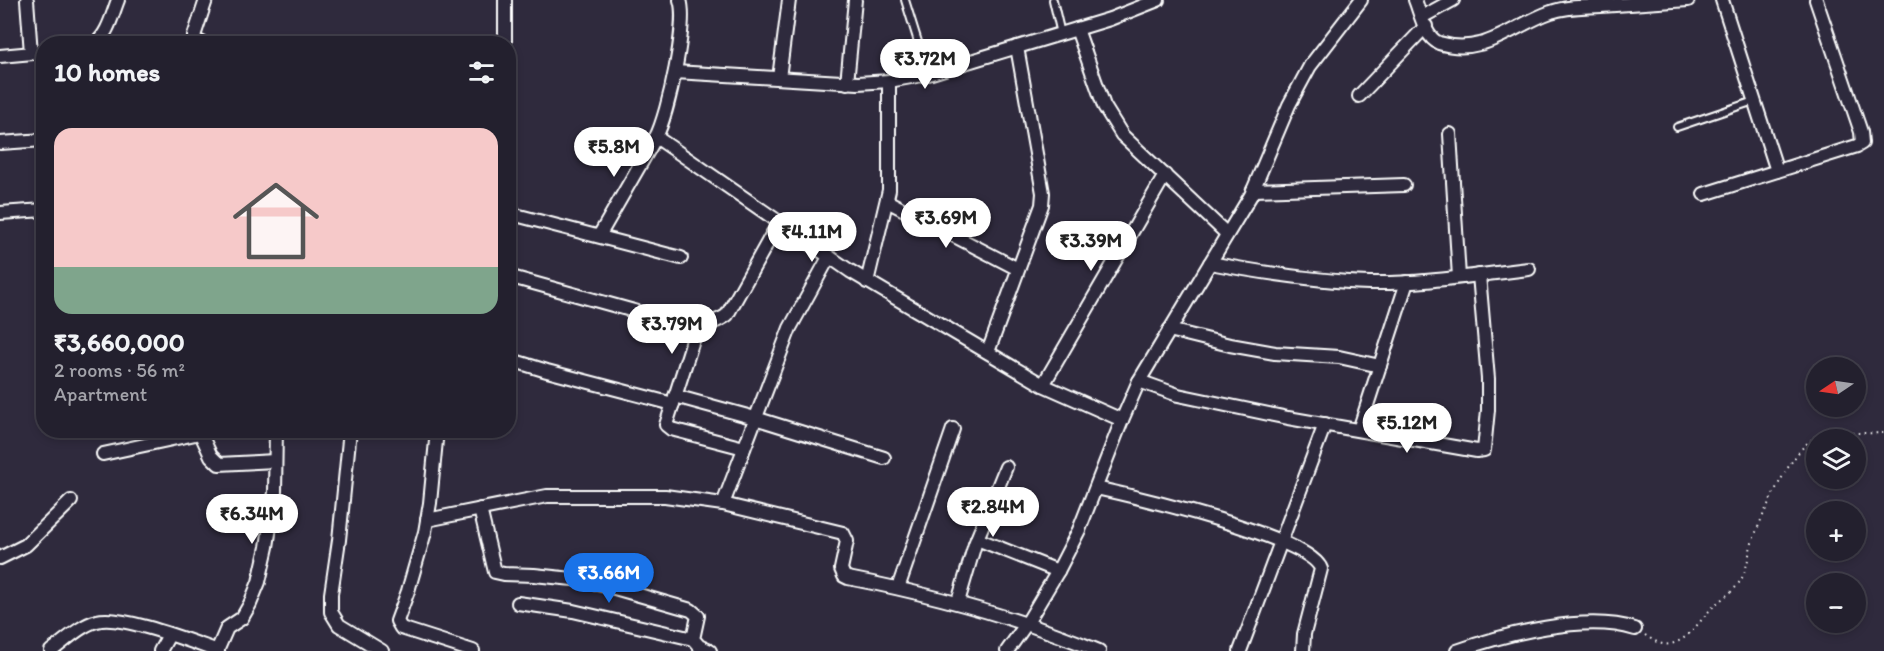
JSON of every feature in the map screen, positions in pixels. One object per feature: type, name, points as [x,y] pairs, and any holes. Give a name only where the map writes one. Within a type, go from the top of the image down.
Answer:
[{"type":"street","points":[[27,0],[36,43]]},
{"type":"street","points":[[104,36],[118,0]]},
{"type":"street","points":[[194,36],[206,0]]},
{"type":"street","points":[[505,0],[505,36]]},
{"type":"street","points":[[599,236],[656,137],[667,111],[683,11],[680,0]]},
{"type":"street","points":[[780,78],[789,0]]},
{"type":"street","points":[[847,83],[855,0]]},
{"type":"street","points":[[675,72],[847,83],[889,81],[928,74],[1061,34],[1110,19],[1158,0]]},
{"type":"street","points":[[1007,651],[1028,623],[1058,571],[1079,530],[1122,420],[1140,381],[1253,190],[1289,105],[1310,66],[1360,0]]},
{"type":"street","points":[[1414,0],[1430,35],[1440,43],[1469,46],[1493,40],[1552,11],[1688,0]]},
{"type":"street","points":[[1359,96],[1424,22],[1453,0]]},
{"type":"street","points":[[1722,0],[1777,171]]},
{"type":"street","points":[[1704,194],[1862,143],[1862,132],[1816,0]]},
{"type":"street","points":[[1077,29],[1104,106],[1122,135],[1227,234]]},
{"type":"street","points":[[988,352],[1039,214],[1043,193],[1017,47]]},
{"type":"street","points":[[0,56],[36,52]]},
{"type":"street","points":[[867,282],[887,201],[890,172],[889,81]]},
{"type":"street","points":[[1450,134],[1459,277]]},
{"type":"street","points":[[656,137],[867,282],[1043,385],[1122,420]]},
{"type":"street","points":[[0,143],[36,141]]},
{"type":"street","points":[[1043,385],[1165,175]]},
{"type":"street","points":[[1253,190],[1404,185]]},
{"type":"street","points":[[887,201],[1018,269]]},
{"type":"street","points":[[0,213],[36,211]]},
{"type":"street","points":[[516,215],[681,258]]},
{"type":"street","points":[[744,448],[671,429],[666,425],[692,341],[704,325],[721,320],[727,315],[779,222]]},
{"type":"street","points":[[723,504],[790,328],[829,257]]},
{"type":"street","points":[[1210,263],[1281,276],[1370,283],[1407,282],[1529,270]]},
{"type":"street","points":[[1140,381],[1178,394],[1325,424],[1477,451],[1484,450],[1488,379],[1479,275]]},
{"type":"street","points":[[516,278],[699,329]]},
{"type":"street","points":[[1359,430],[1407,282]]},
{"type":"street","points":[[1169,330],[1275,353],[1339,357],[1380,366]]},
{"type":"street","points":[[516,362],[546,371],[755,418],[884,458]]},
{"type":"street","points":[[1240,651],[1325,424]]},
{"type":"street","points":[[898,588],[953,429]]},
{"type":"street","points":[[103,454],[174,438]]},
{"type":"street","points":[[203,438],[211,456],[219,464],[276,461]]},
{"type":"street","points":[[51,651],[87,625],[103,620],[122,620],[218,651],[227,628],[242,618],[259,582],[273,503],[276,438]]},
{"type":"street","points":[[349,438],[330,604],[334,620],[339,625],[382,651]]},
{"type":"street","points":[[436,438],[427,520],[418,560],[398,616],[398,625],[401,628],[473,651]]},
{"type":"street","points":[[958,602],[976,539],[1006,467]]},
{"type":"street","points":[[1096,488],[1203,514],[1281,542],[1316,560],[1321,569],[1304,634],[1303,651]]},
{"type":"street","points":[[427,520],[547,496],[664,496],[723,504],[843,533],[847,541],[841,569],[844,576],[958,602],[1028,623],[1099,651]]},
{"type":"street","points":[[0,558],[26,545],[71,501]]},
{"type":"street","points":[[480,509],[495,572],[573,579],[611,586],[691,610],[698,616],[693,639]]},
{"type":"street","points":[[976,539],[1058,571]]},
{"type":"street","points":[[518,603],[573,611],[693,639],[699,646],[710,651]]},
{"type":"street","points":[[1457,651],[1529,631],[1572,625],[1618,625],[1635,629]]},
{"type":"street","points":[[160,651],[169,635]]},
{"type":"lane","points":[[905,0],[928,74]]},
{"type":"lane","points":[[1053,0],[1061,34]]},
{"type":"lane","points":[[1677,127],[1754,101]]},
{"type":"path","points":[[1655,642],[1669,645],[1677,642],[1688,634],[1742,579],[1759,526],[1789,465],[1800,450],[1812,440],[1827,435],[1884,433]]}]
